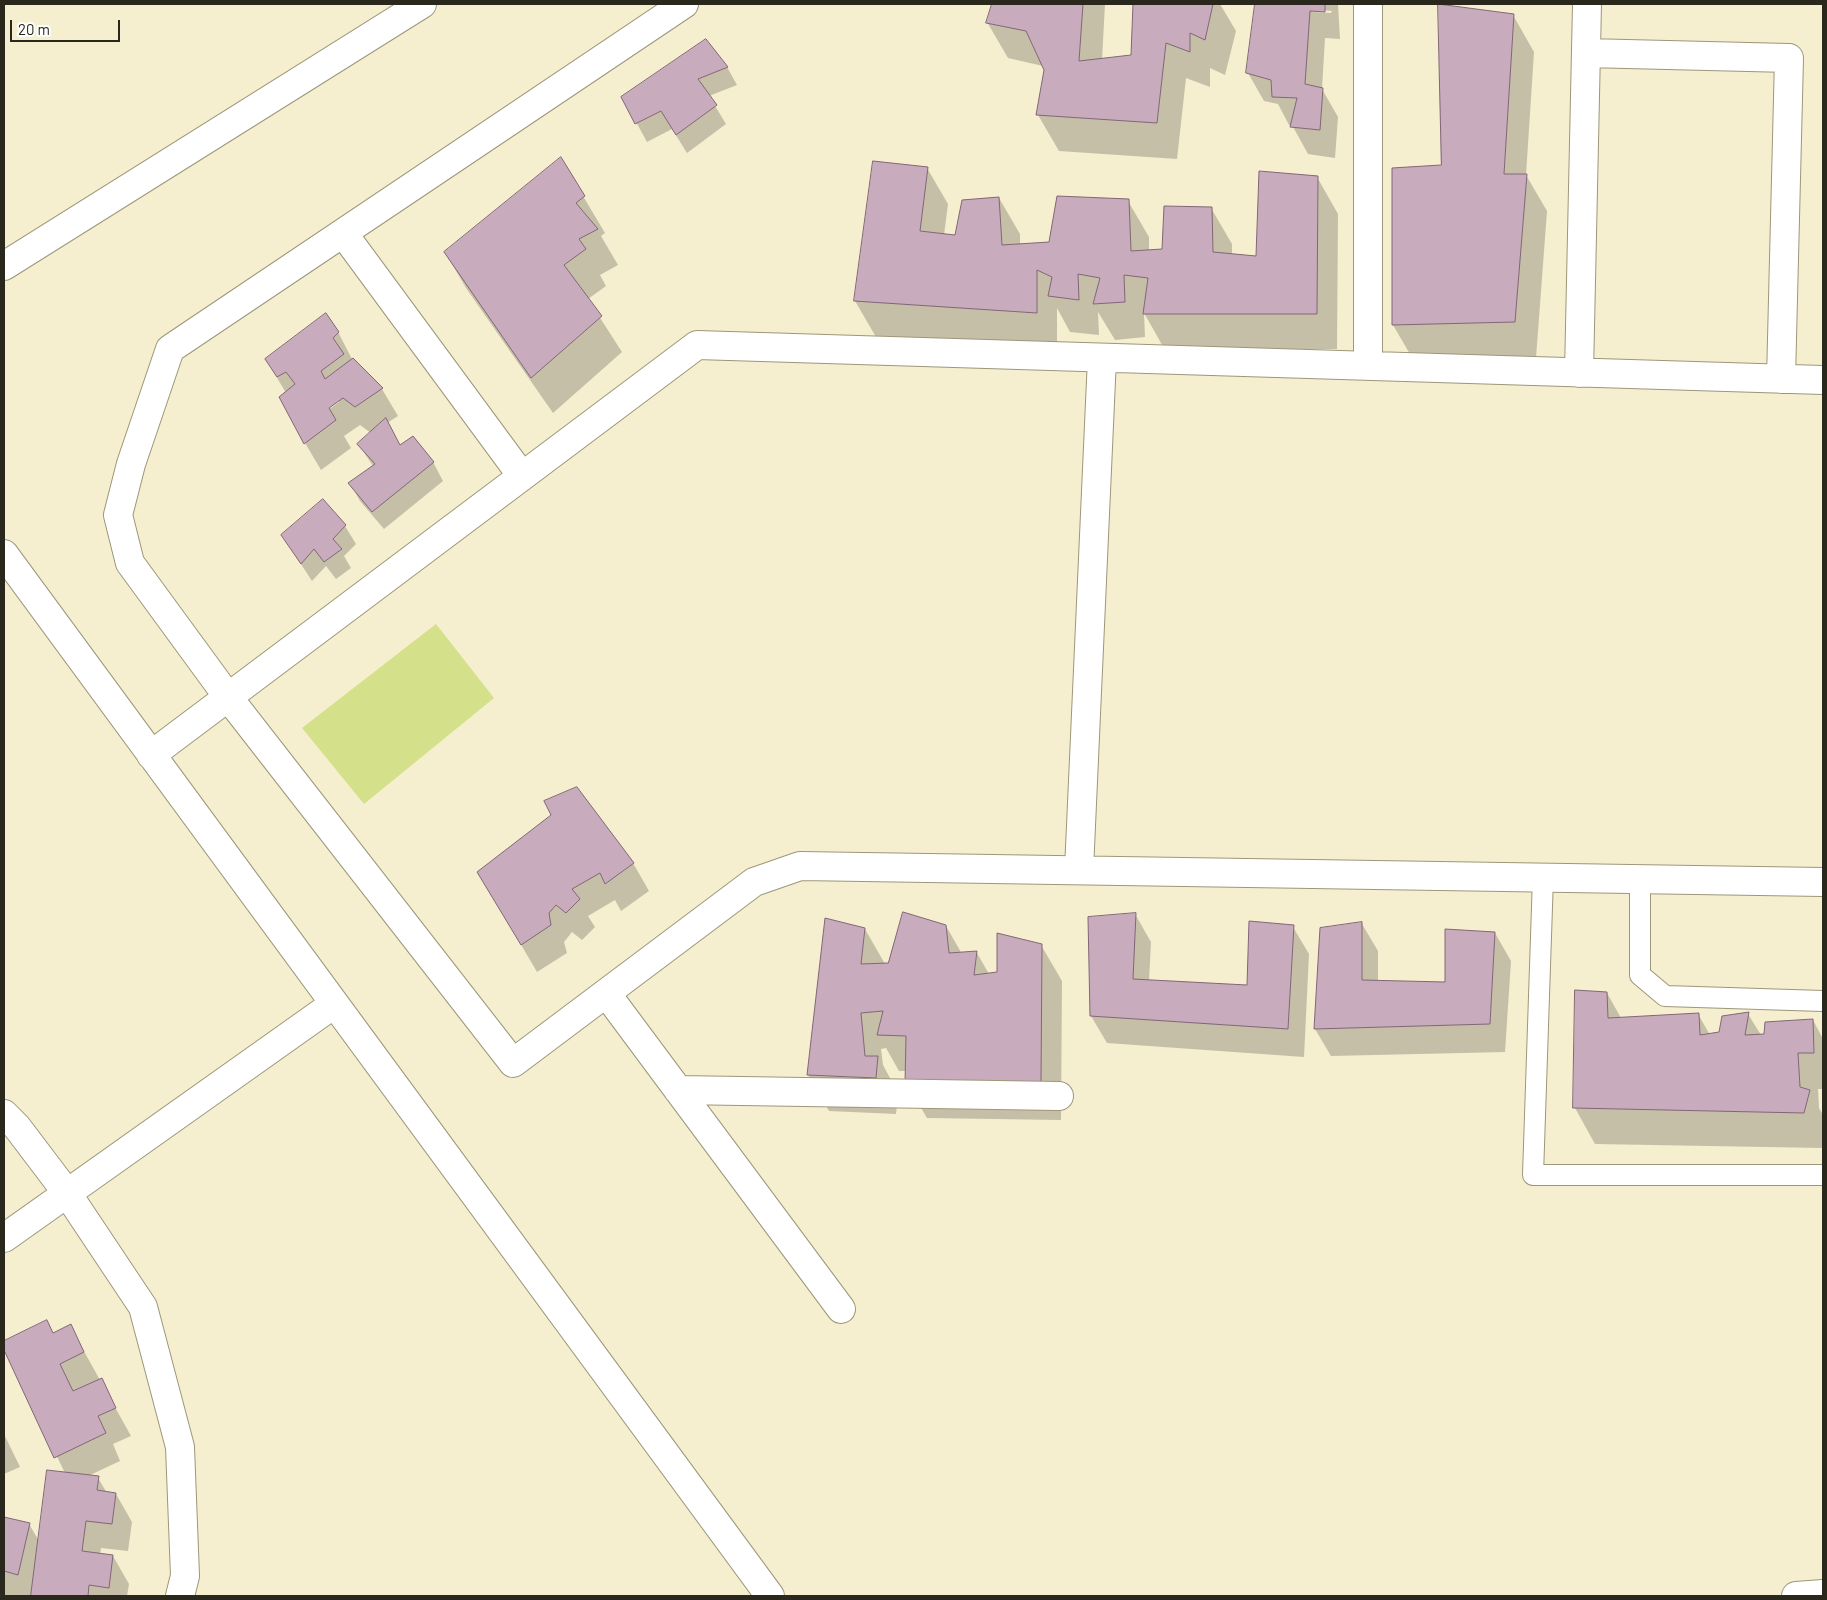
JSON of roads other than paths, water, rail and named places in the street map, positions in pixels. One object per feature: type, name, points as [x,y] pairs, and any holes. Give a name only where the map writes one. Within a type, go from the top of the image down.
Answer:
[{"type":"street","points":[[4,266],[422,4]]},
{"type":"street","points":[[684,4],[170,349],[131,464],[118,515],[130,563],[228,697],[513,1063],[754,882],[800,866],[1823,882]]},
{"type":"street","points":[[1368,4],[1368,366]]},
{"type":"street","points":[[1579,373],[1587,4]]},
{"type":"street","points":[[1586,54],[1789,58],[1781,379]]},
{"type":"street","points":[[343,233],[522,476]]},
{"type":"street","points":[[151,755],[697,345],[1823,380]]},
{"type":"street","points":[[1079,870],[1102,358]]},
{"type":"street","points":[[4,554],[770,1596]]},
{"type":"street","points":[[606,993],[842,1309]]},
{"type":"street","points":[[4,1238],[334,1004]]},
{"type":"street","points":[[678,1090],[1059,1096]]},
{"type":"street","points":[[4,1114],[18,1127],[67,1193],[143,1307],[180,1447],[185,1576],[180,1596]]},
{"type":"street","points":[[1796,1596],[1823,1594]]},
{"type":"lane","points":[[1543,877],[1533,1175],[1823,1175]]},
{"type":"lane","points":[[1640,879],[1640,975],[1665,996],[1823,1001]]}]
